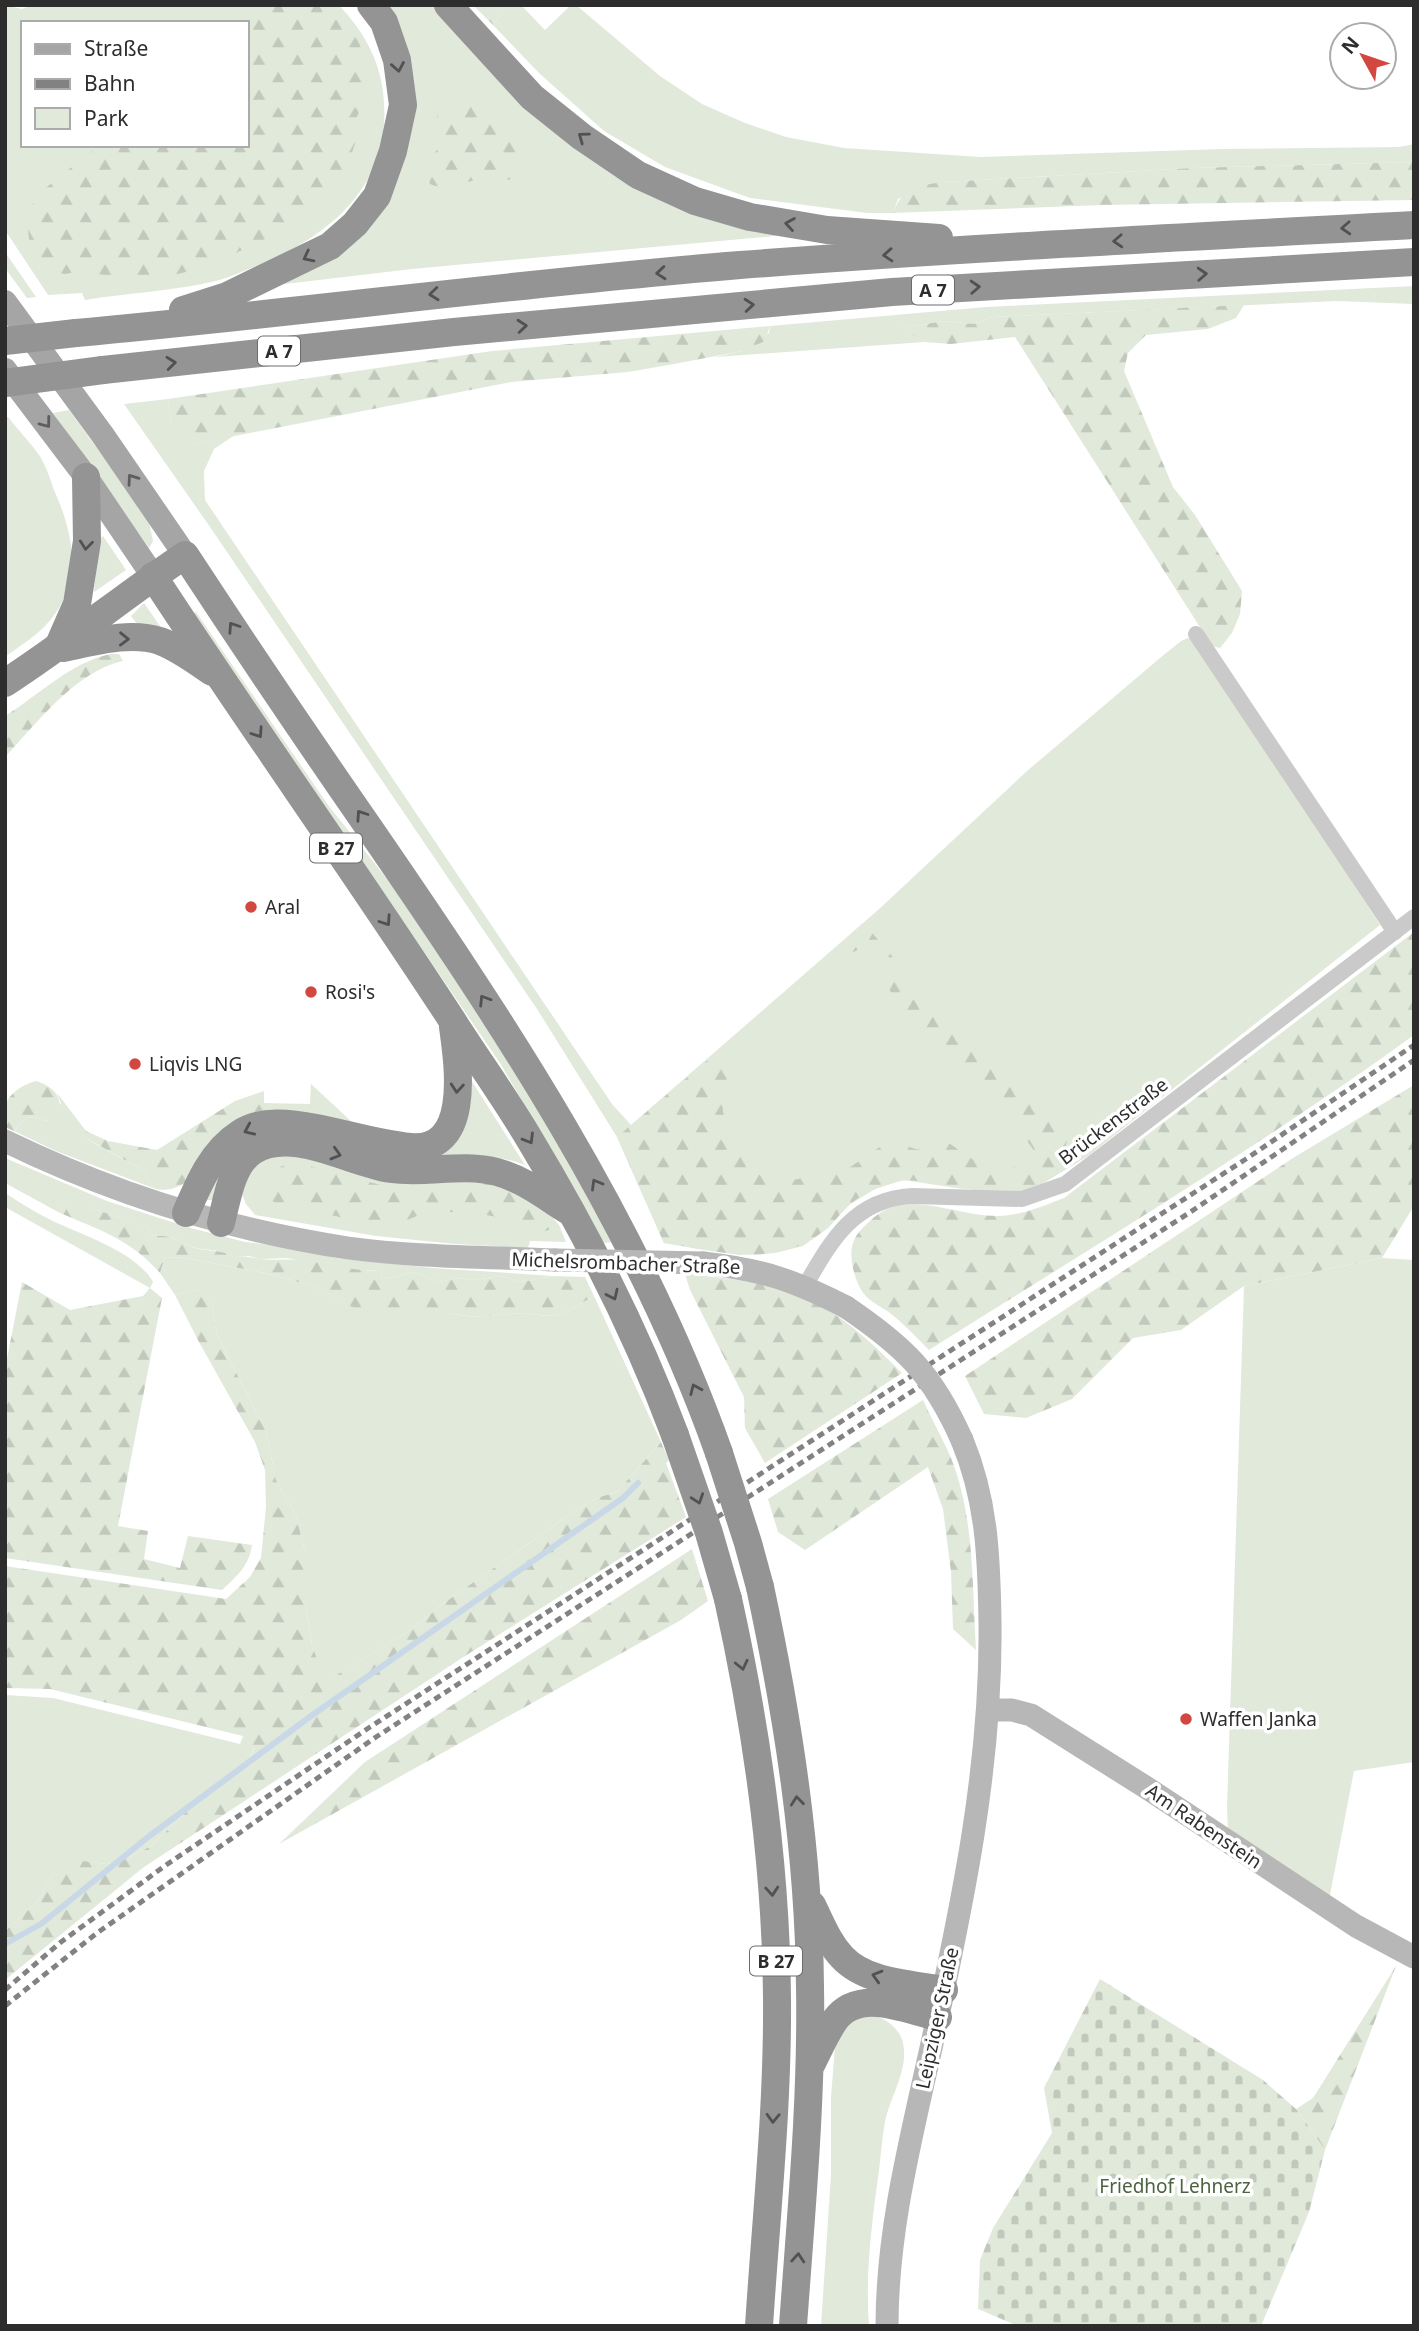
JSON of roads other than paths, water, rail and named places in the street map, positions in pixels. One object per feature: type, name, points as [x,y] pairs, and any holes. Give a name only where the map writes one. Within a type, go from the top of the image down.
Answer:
[{"type":"highway","points":[[129,328],[227,296],[330,246],[355,224],[377,196],[393,151],[403,105],[397,60],[384,22],[371,5]]},
{"type":"highway","points":[[448,5],[532,97],[552,113],[638,175],[695,201],[750,217],[827,230],[1029,246]]},
{"type":"highway","name":"A 7","points":[[5,341],[463,291],[698,269],[1029,246],[1414,225]]},
{"type":"highway","name":"A 7","points":[[5,383],[454,332],[892,292],[1414,262]]},
{"type":"highway","points":[[57,650],[77,604],[88,541],[86,477]]},
{"type":"highway","points":[[5,683],[57,650],[153,576],[185,555]]},
{"type":"highway","name":"B 27","points":[[185,555],[452,950],[552,1109],[602,1194],[651,1290],[700,1400],[719,1453],[760,1587],[793,1759],[807,1894],[809,2069],[793,2326]]},
{"type":"highway","name":"B 27","points":[[153,576],[452,1020],[530,1141],[612,1291],[663,1402],[709,1533],[746,1679],[769,1842],[776,1941],[777,2000],[772,2137],[758,2326]]},
{"type":"highway","points":[[57,650],[117,637],[159,641],[219,677]]},
{"type":"highway","points":[[186,1213],[216,1156],[239,1134],[259,1125],[290,1122],[413,1147],[436,1142],[449,1128],[456,1109],[459,1072],[452,1020]]},
{"type":"highway","points":[[221,1223],[239,1166],[251,1152],[270,1143],[293,1142],[389,1168],[416,1171],[480,1168],[500,1173],[523,1183],[571,1212]]},
{"type":"highway","points":[[807,1894],[827,1937],[842,1958],[867,1974],[888,1979],[941,2003]]},
{"type":"highway","points":[[809,2069],[835,2021],[852,2006],[875,2002],[941,2003]]},
{"type":"main road","name":"B 27","points":[[5,302],[185,555]]},
{"type":"main road","name":"B 27","points":[[5,370],[86,477],[153,576]]},
{"type":"main road","name":"Michelsrombacher Straße","points":[[5,1141],[89,1178],[221,1223],[351,1248],[555,1260],[703,1263],[750,1268],[805,1286],[846,1307],[908,1354],[936,1389],[962,1440],[980,1493],[986,1528],[990,1582],[989,1710]]},
{"type":"main road","name":"Am Rabenstein","points":[[989,1710],[1012,1710],[1031,1715],[1356,1926],[1414,1957]]},
{"type":"main road","name":"Leipziger Straße","points":[[887,2326],[889,2261],[900,2187],[941,2003],[979,1802],[989,1710]]},
{"type":"street","points":[[1196,634],[1395,932]]},
{"type":"street","name":"Brückenstraße","points":[[805,1286],[844,1226],[858,1214],[895,1197],[1022,1199],[1065,1184],[1414,917]]},
{"type":"waterway","points":[[5,1944],[41,1924],[148,1837],[311,1716],[623,1498],[638,1483]]},
{"type":"railway","points":[[5,1990],[61,1942],[166,1865],[370,1727],[1246,1159],[1414,1045]]},
{"type":"railway","points":[[5,2006],[97,1933],[376,1737],[1189,1213],[1414,1060]]},
{"type":"place","name":"Aral","points":[[251,907]]},
{"type":"place","name":"Rosi's","points":[[311,992]]},
{"type":"place","name":"Liqvis LNG","points":[[135,1064]]},
{"type":"place","name":"Waffen Janka","points":[[1186,1719]]},
{"type":"park label","name":"Friedhof Lehnerz","points":[[1175,2186]]}]
